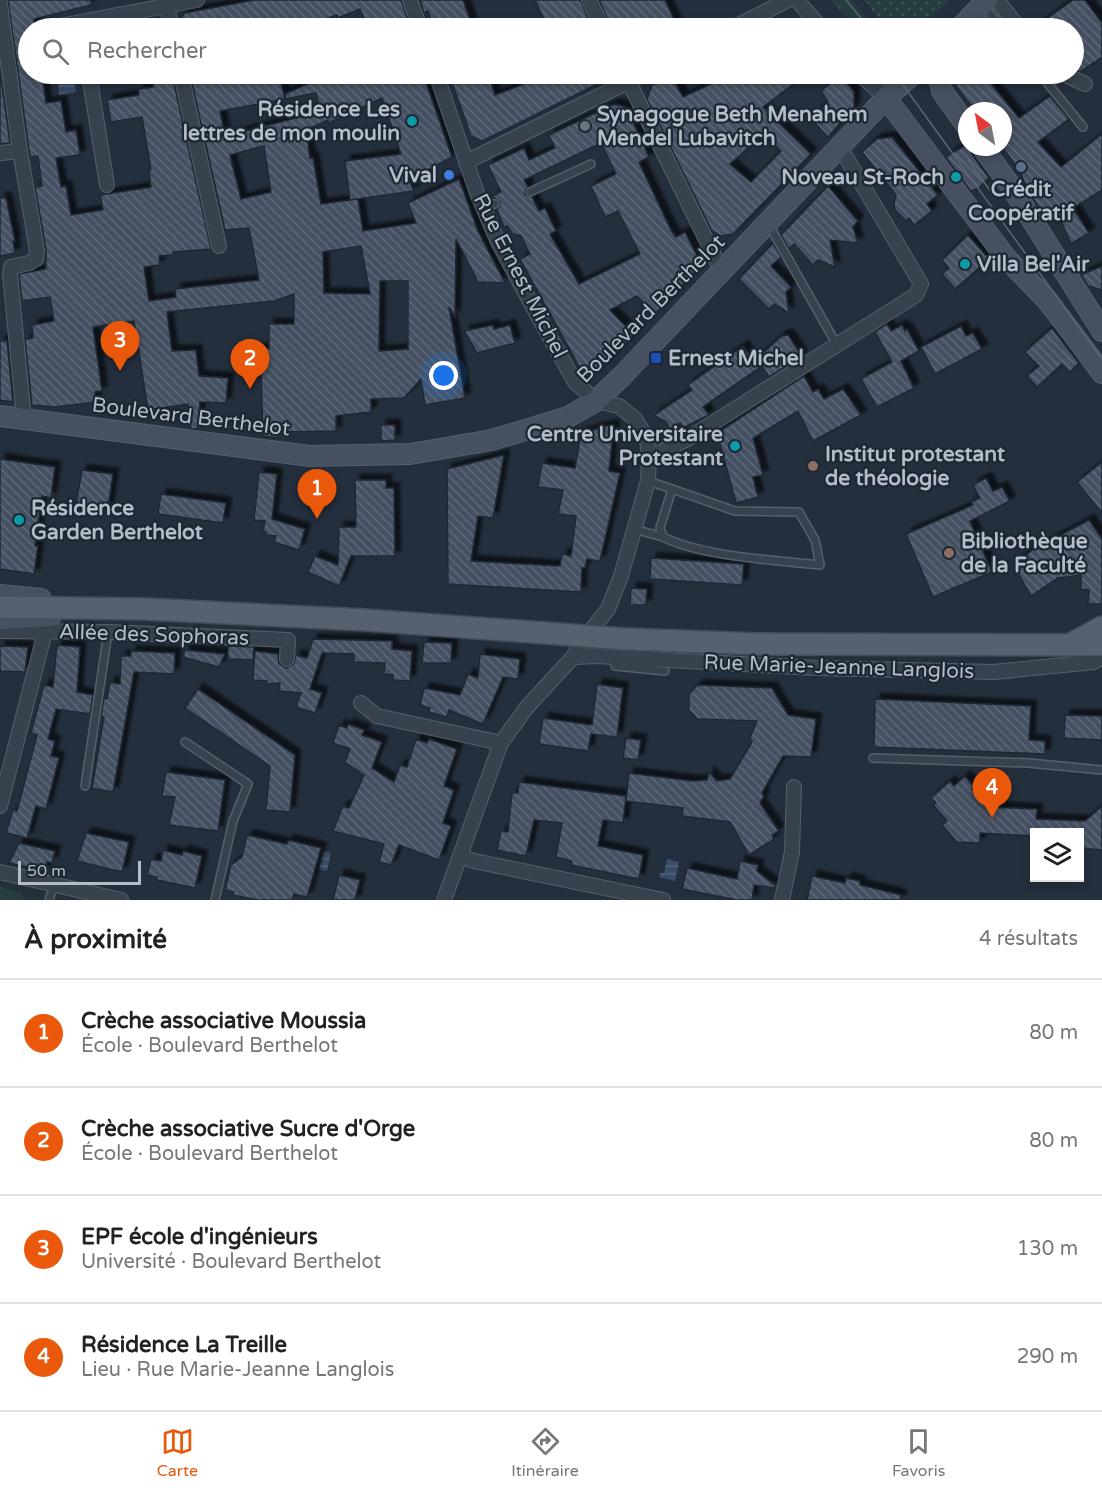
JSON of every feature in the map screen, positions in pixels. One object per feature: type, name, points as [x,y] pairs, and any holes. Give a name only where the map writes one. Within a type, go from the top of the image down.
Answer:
[{"type":"main road","points":[[971,18],[989,2]]},
{"type":"main road","name":"Boulevard Berthelot","points":[[0,416],[310,456],[410,454],[492,440],[567,417],[596,401],[622,376],[902,84]]},
{"type":"main road","points":[[925,84],[934,90],[938,84]]},
{"type":"main road","points":[[941,84],[958,111]]},
{"type":"main road","points":[[886,99],[1006,258],[1047,300],[1102,373]]},
{"type":"main road","points":[[989,156],[1095,312],[1102,331]]},
{"type":"main road","points":[[0,595],[145,609]]},
{"type":"main road","points":[[0,607],[145,609],[366,620],[624,639],[759,644],[1102,645]]},
{"type":"main road","points":[[0,619],[145,609]]},
{"type":"main road","points":[[1069,645],[1102,627]]},
{"type":"street","points":[[111,18],[166,3],[197,0]]},
{"type":"street","points":[[410,0],[416,18]]},
{"type":"street","points":[[589,0],[598,18]]},
{"type":"street","points":[[753,18],[788,0]]},
{"type":"street","points":[[797,0],[812,18]]},
{"type":"street","points":[[989,2],[1007,18]]},
{"type":"street","points":[[0,3],[20,151],[37,250],[36,259],[11,267],[10,274],[23,409],[26,419]]},
{"type":"street","points":[[166,3],[169,18]]},
{"type":"street","points":[[91,84],[107,185]]},
{"type":"street","points":[[183,84],[219,246]]},
{"type":"street","name":"Rue Ernest Michel","points":[[439,84],[466,162],[488,204],[498,242],[575,381],[596,401]]},
{"type":"street","points":[[466,162],[614,84]]},
{"type":"street","points":[[630,84],[722,272]]},
{"type":"street","points":[[870,84],[886,99]]},
{"type":"street","points":[[649,458],[689,438],[916,295],[921,284],[840,147]]},
{"type":"street","points":[[0,153],[20,151]]},
{"type":"street","points":[[444,900],[501,743],[527,707],[573,657],[608,609],[621,576],[648,481],[647,438],[635,420],[619,406],[596,401]]},
{"type":"street","name":"Allée des Sophoras","points":[[0,631],[108,632],[288,640],[287,659]]},
{"type":"street","points":[[0,806],[45,632]]},
{"type":"street","name":"Rue Marie-Jeanne Langlois","points":[[573,657],[816,668],[994,672],[1094,662],[1102,657]]},
{"type":"street","points":[[361,703],[376,716],[501,743]]},
{"type":"street","points":[[782,900],[792,852],[794,787]]},
{"type":"street","points":[[460,856],[617,895],[663,900]]},
{"type":"street","points":[[0,872],[121,900]]},
{"type":"lane","points":[[989,2],[998,18]]},
{"type":"lane","points":[[1048,84],[1083,127]]},
{"type":"lane","points":[[530,192],[591,164]]},
{"type":"lane","points":[[768,223],[837,345]]},
{"type":"lane","points":[[634,529],[678,544],[705,550],[820,565],[815,540],[799,512],[735,511],[648,481]]},
{"type":"lane","points":[[663,537],[660,528],[672,489]]},
{"type":"lane","points":[[85,786],[108,632]]},
{"type":"lane","points":[[614,658],[615,666],[665,671]]},
{"type":"lane","points":[[185,742],[248,784],[233,821],[214,900]]},
{"type":"lane","points":[[873,758],[1029,763],[1102,770]]},
{"type":"lane","points":[[49,900],[54,885]]},
{"type":"green space","points":[[831,0],[852,0],[867,18],[846,18]]},
{"type":"green space","points":[[864,0],[950,0],[931,18],[879,18]]},
{"type":"green space","points":[[0,885],[5,889],[21,893],[26,900],[0,900]]},
{"type":"water","points":[[58,84],[74,84],[76,92],[59,95]]},
{"type":"water","points":[[323,851],[331,853],[327,871],[319,869]]},
{"type":"water","points":[[667,859],[679,862],[675,881],[659,877],[660,873],[664,873]]},
{"type":"building","points":[[8,0],[91,0],[91,5],[38,18],[18,18],[18,71]]},
{"type":"building","points":[[254,0],[401,0],[407,18],[364,18],[360,9],[338,18],[337,15],[328,18],[181,18],[185,13]]},
{"type":"building","points":[[420,0],[463,0],[469,18],[430,18],[428,11],[424,13]]},
{"type":"building","points":[[535,0],[580,0],[588,18],[543,18]]},
{"type":"building","points":[[599,0],[665,0],[673,18],[607,18]]},
{"type":"building","points":[[1073,0],[1085,0],[1102,23],[1102,57],[1084,69],[1084,18],[1048,18]]},
{"type":"building","points":[[0,71],[10,143],[0,144]]},
{"type":"building","points":[[20,84],[43,84],[46,103],[61,101],[66,132],[76,130],[80,155],[56,158],[61,187],[66,186],[71,215],[103,210],[100,195],[151,187],[149,170],[151,169],[142,117],[111,122],[107,100],[139,95],[138,89],[153,87],[153,84],[174,84],[211,249],[173,252],[173,255],[159,256],[160,265],[144,267],[149,301],[176,297],[175,289],[259,280],[249,228],[225,230],[192,84],[281,84],[285,99],[220,111],[225,136],[320,112],[316,93],[286,99],[285,94],[307,84],[426,84],[452,157],[409,180],[414,191],[350,200],[345,161],[401,154],[382,98],[329,123],[328,120],[306,130],[321,204],[358,199],[363,231],[416,223],[408,203],[459,179],[478,231],[505,283],[478,282],[456,239],[455,317],[449,307],[465,398],[425,405],[421,379],[404,398],[371,399],[371,412],[336,416],[336,431],[278,432],[278,438],[263,436],[261,368],[237,367],[238,348],[269,349],[269,324],[294,324],[294,294],[274,301],[167,312],[172,351],[196,350],[199,376],[228,378],[226,403],[200,402],[198,429],[191,429],[188,404],[148,410],[134,321],[93,327],[102,391],[95,392],[96,402],[55,407],[32,405],[25,339],[33,338],[32,325],[54,321],[50,297],[22,301],[19,274],[46,269],[46,249],[35,187],[42,186],[38,156],[30,157]],"holes":[[[264,146],[271,192],[241,199],[230,155]],[[361,246],[370,294],[324,293],[323,252]],[[380,281],[408,281],[408,349],[379,351]]]},
{"type":"building","points":[[453,84],[491,84],[495,95],[524,84],[598,84],[482,141],[471,136]]},
{"type":"building","points":[[654,84],[676,84],[683,97],[711,84],[794,84],[763,107],[811,154],[733,234],[721,236],[712,231],[647,99]],"holes":[[[764,134],[781,151],[751,182],[730,164]]]},
{"type":"building","points":[[830,84],[848,84],[854,92],[854,107],[828,137],[811,119],[828,101],[821,91]]},
{"type":"building","points":[[956,84],[991,84],[1006,102],[968,102]]},
{"type":"building","points":[[1050,96],[1069,119],[1038,142],[1061,167],[1102,134],[1102,190],[1073,208],[1089,233],[1071,244],[1059,216],[1048,222],[1027,189],[1020,171],[1009,156],[1012,156],[1012,109],[1019,118]]},
{"type":"building","points":[[614,104],[626,107],[649,157],[639,162],[671,230],[676,237],[685,232],[698,258],[696,271],[655,314],[637,296],[610,310],[634,335],[593,377],[585,377],[520,259],[530,254],[521,236],[513,234],[507,226],[504,227],[497,209],[500,202],[492,196],[501,192],[488,165],[524,148],[529,160],[555,148],[549,135]],"holes":[[[601,143],[616,174],[591,186],[605,217],[618,211],[640,254],[579,284],[550,234],[556,231],[545,208],[539,211],[532,197],[525,195],[528,187],[524,180]]]},
{"type":"building","points":[[892,137],[938,195],[927,204],[932,211],[914,225],[909,218],[906,221],[895,210],[896,195],[862,152],[877,139]]},
{"type":"building","points":[[958,149],[958,156],[973,156],[989,178],[979,188],[971,191],[946,158]]},
{"type":"building","points":[[828,186],[858,221],[853,227],[858,243],[830,240],[835,267],[818,260],[813,265],[794,244],[789,249],[781,235]]},
{"type":"building","points":[[0,198],[6,198],[15,241],[13,241],[15,253],[0,256]]},
{"type":"building","name":"Villa Bel'Air","points":[[968,235],[989,259],[955,289],[942,274],[949,268],[942,260]]},
{"type":"building","points":[[773,243],[781,257],[771,266],[791,287],[786,292],[789,313],[774,304],[769,309],[739,279]]},
{"type":"building","points":[[1102,266],[1102,290],[1088,286],[1081,275]]},
{"type":"building","points":[[887,324],[891,331],[902,325],[905,331],[907,329],[919,351],[901,361],[914,388],[877,407],[861,379],[892,362],[875,332]]},
{"type":"building","points":[[493,325],[494,329],[510,325],[515,343],[477,353],[464,331]]},
{"type":"building","points":[[961,326],[966,336],[973,333],[982,349],[935,374],[921,347]]},
{"type":"building","points":[[1052,328],[1079,363],[1070,372],[1062,364],[1037,387],[1027,376],[1039,366],[1025,352]]},
{"type":"building","points":[[788,335],[802,356],[769,377],[757,358],[782,336]]},
{"type":"building","points":[[0,341],[7,341],[13,402],[0,400]]},
{"type":"building","points":[[743,346],[759,368],[703,407],[709,415],[683,428],[680,423],[670,429],[666,422],[654,415],[692,390],[688,385]]},
{"type":"building","points":[[804,376],[813,392],[818,389],[824,399],[843,389],[861,415],[813,441],[798,411],[753,438],[763,475],[753,477],[758,497],[736,503],[717,433]]},
{"type":"building","points":[[381,425],[395,425],[395,440],[381,441]]},
{"type":"building","points":[[614,425],[609,471],[620,473],[600,561],[587,559],[585,568],[582,568],[581,592],[448,584],[447,469],[504,455],[493,518],[478,516],[471,561],[560,566],[562,554],[571,556],[576,516],[558,514],[563,490],[538,487],[542,463],[575,468],[581,433]]},
{"type":"building","name":"Résidence Garden Berthelot","points":[[0,459],[55,467],[51,498],[42,496],[35,546],[38,546],[34,574],[0,569]]},
{"type":"building","points":[[1102,462],[1102,513],[1077,482]]},
{"type":"building","points":[[82,470],[113,474],[108,508],[76,504]]},
{"type":"building","points":[[259,472],[277,474],[272,519],[305,529],[299,550],[274,542],[276,536],[266,535],[266,532],[263,532],[265,521],[254,520]]},
{"type":"building","name":"Bibliothèque de la Faculté","points":[[986,478],[993,491],[1002,487],[1010,501],[970,521],[992,572],[933,597],[906,534],[973,505],[971,502],[980,498],[973,485]]},
{"type":"building","points":[[355,480],[386,480],[386,488],[394,488],[395,556],[351,556],[339,586],[308,572],[315,556],[338,565],[339,527],[356,527]]},
{"type":"building","points":[[161,494],[226,503],[223,523],[158,514]]},
{"type":"building","points":[[1089,520],[1102,539],[1102,604],[1088,604],[1089,590],[1081,589],[1081,575],[1058,578],[1031,596],[1013,564],[1034,549]]},
{"type":"building","points":[[651,558],[744,564],[742,585],[650,579]]},
{"type":"building","points":[[631,588],[647,589],[646,605],[630,605]]},
{"type":"building","points":[[313,639],[392,641],[392,649],[412,651],[410,681],[393,680],[393,675],[384,674],[385,663],[354,662],[354,654],[322,653],[310,689],[322,693],[315,713],[296,707],[301,693],[279,691],[280,683],[267,684],[267,681],[253,680],[255,651],[278,654],[279,664],[287,668],[294,664],[296,655],[307,658]]},
{"type":"building","points":[[424,642],[452,643],[451,663],[422,663]]},
{"type":"building","points":[[57,645],[80,647],[77,692],[93,695],[90,714],[56,709],[48,739],[55,741],[51,756],[59,758],[46,809],[36,806],[27,838],[6,833],[13,810],[17,811],[37,735],[31,733],[44,685],[53,687]]},
{"type":"building","points":[[0,646],[28,647],[25,672],[0,671]]},
{"type":"building","points":[[228,646],[254,647],[253,660],[228,659]]},
{"type":"building","points":[[185,650],[225,654],[219,667],[183,657]]},
{"type":"building","points":[[131,651],[175,653],[174,674],[134,672],[113,792],[92,788],[104,717],[101,716],[104,698],[107,699],[110,682],[120,684],[121,656],[131,656]]},
{"type":"building","points":[[480,654],[520,659],[518,679],[503,677],[483,724],[449,710],[447,717],[429,712],[430,708],[420,705],[424,688],[460,695],[468,674],[478,678]]},
{"type":"building","points":[[597,684],[623,688],[617,737],[591,734],[588,751],[539,744],[543,718],[592,725]]},
{"type":"building","points":[[698,685],[772,688],[788,715],[816,719],[811,757],[783,756],[762,793],[764,796],[760,803],[779,831],[772,835],[774,839],[749,855],[730,822],[682,816],[683,808],[626,801],[629,773],[693,781],[707,780],[709,772],[717,781],[730,779],[752,742],[750,738],[757,721],[697,719],[689,710],[689,694]]},
{"type":"building","points":[[198,689],[295,755],[290,812],[266,810],[270,766],[185,708]]},
{"type":"building","points":[[875,699],[1031,706],[1029,740],[1045,741],[1045,754],[874,747]]},
{"type":"building","points":[[1065,715],[1102,716],[1102,740],[1064,738]]},
{"type":"building","points":[[348,724],[364,730],[362,735],[382,742],[372,768],[394,782],[400,765],[407,767],[416,739],[427,743],[429,739],[457,749],[444,786],[454,790],[443,823],[451,826],[439,860],[399,845],[391,865],[379,862],[384,844],[333,831],[343,806],[349,808],[364,775],[345,762],[350,749],[333,743],[339,725],[347,728]]},
{"type":"building","points":[[626,738],[641,740],[638,760],[623,758]]},
{"type":"building","points":[[166,772],[225,780],[218,831],[169,825],[175,797],[162,796]]},
{"type":"building","points":[[965,776],[974,787],[972,789],[987,807],[1037,809],[1036,819],[1085,821],[1102,806],[1102,850],[1084,848],[1084,828],[1030,828],[1030,836],[980,833],[980,843],[957,842],[942,825],[947,821],[933,805],[936,803],[931,798],[950,781],[954,786]]},
{"type":"building","points":[[519,782],[626,796],[623,823],[603,820],[598,846],[643,855],[639,879],[571,865],[572,861],[556,857],[562,823],[534,820],[526,856],[497,850],[501,831],[508,832],[512,793],[518,793]]},
{"type":"building","points":[[86,833],[129,842],[122,872],[77,861]]},
{"type":"building","points":[[247,835],[287,844],[288,840],[321,848],[307,897],[294,894],[292,900],[258,900],[233,895],[234,892],[225,890],[231,865],[242,857]]},
{"type":"building","points":[[19,843],[55,851],[52,863],[47,862],[45,871],[9,863]]},
{"type":"building","points":[[163,850],[182,855],[183,851],[202,856],[195,888],[157,880],[157,877],[147,875],[151,859],[161,861]]},
{"type":"building","points":[[740,861],[758,865],[757,871],[776,886],[775,888],[754,885],[752,900],[737,900],[682,889],[687,868],[737,879]]},
{"type":"building","points":[[339,875],[360,880],[355,900],[333,900]]},
{"type":"building","points":[[812,876],[845,883],[846,878],[860,881],[860,885],[901,895],[900,900],[807,900]]},
{"type":"tram line","points":[[846,0],[861,18]]},
{"type":"tram line","points":[[902,84],[1102,359]]},
{"type":"tram line","points":[[968,160],[994,196]]},
{"type":"place","name":"Résidence Les lettres de mon moulin","points":[[412,121]]},
{"type":"place","name":"Synagogue Beth Menahem Mendel Lubavitch","points":[[585,126]]},
{"type":"place","name":"Crédit Coopératif","points":[[1021,167]]},
{"type":"place","name":"Vival","points":[[449,175]]},
{"type":"place","name":"Noveau St-Roch","points":[[956,177]]},
{"type":"place","name":"Villa Bel'Air","points":[[965,264]]},
{"type":"place","name":"Ernest Michel","points":[[656,358]]},
{"type":"place","name":"EPF école d'ingénieurs","points":[[120,371]]},
{"type":"place","name":"Crèche associative Sucre d'Orge","points":[[250,389]]},
{"type":"place","name":"Centre Universitaire Protestant","points":[[735,446]]},
{"type":"place","name":"Institut protestant de théologie","points":[[813,466]]},
{"type":"place","name":"Crèche associative Moussia","points":[[317,519]]},
{"type":"place","name":"Résidence Garden Berthelot","points":[[19,520]]},
{"type":"place","name":"Bibliothèque de la Faculté","points":[[949,553]]},
{"type":"place","name":"Résidence La Treille","points":[[992,818]]}]
